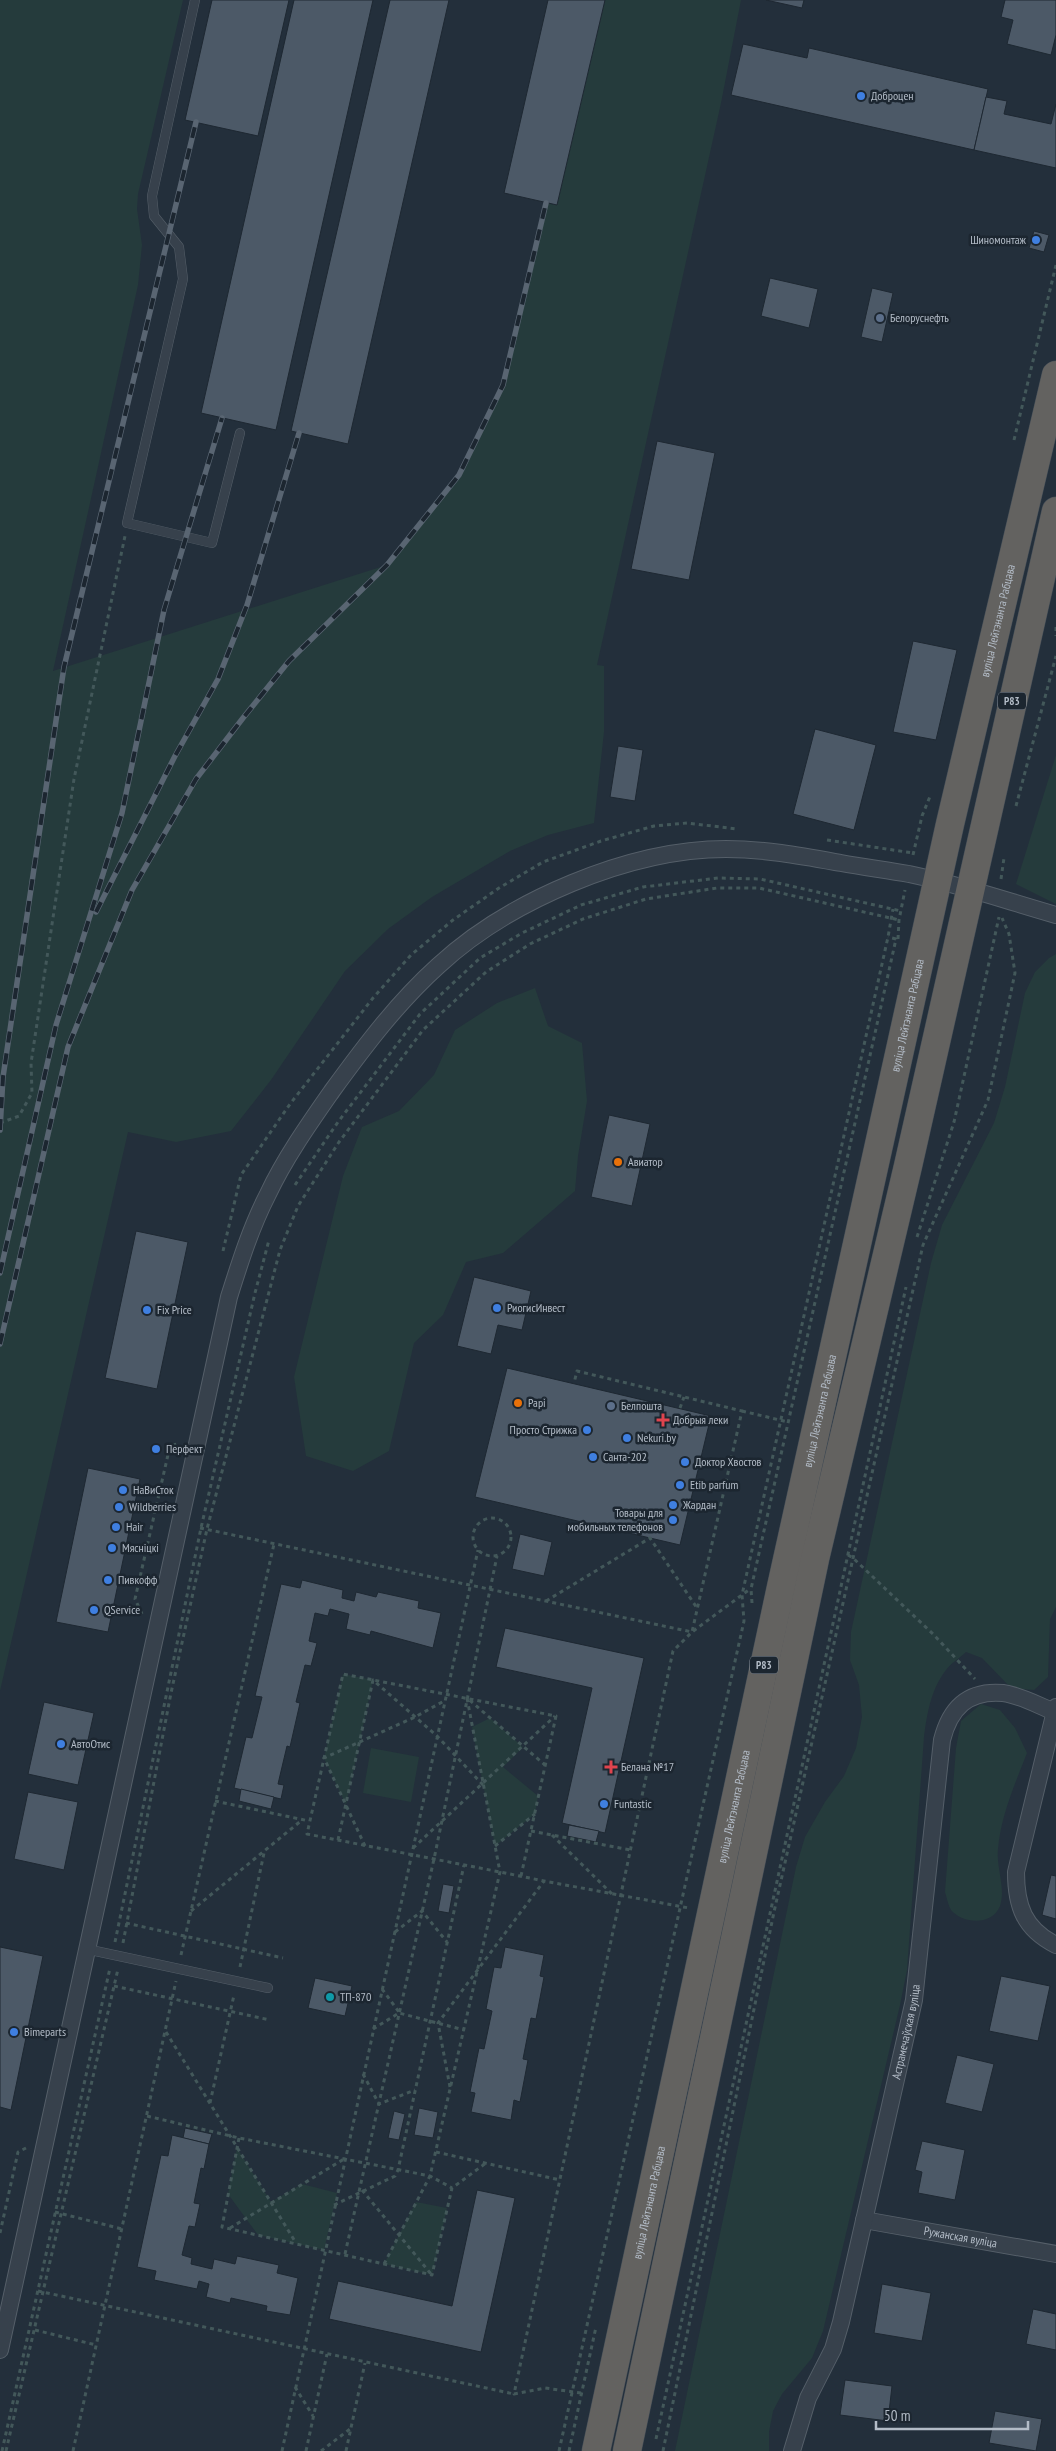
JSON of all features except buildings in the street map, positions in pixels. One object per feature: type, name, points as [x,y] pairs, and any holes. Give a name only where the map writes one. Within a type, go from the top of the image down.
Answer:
[{"type":"highway","name":"вуліца Лейтэнанта Рабцава","points":[[596,2451],[781,1587],[939,881],[950,824],[1056,375]]},
{"type":"highway","name":"Р83","points":[[627,2451],[815,1559],[908,1166],[1056,511]]},
{"type":"street","points":[[0,2350],[229,1298],[246,1243],[268,1192],[312,1119],[370,1040],[402,1002],[439,964],[485,929],[574,882],[616,866],[686,852],[724,849],[767,851],[805,856],[939,881],[969,890],[999,905],[1056,915]]},
{"type":"street","name":"Астрамечаўская вуліца","points":[[792,2451],[808,2398],[833,2349],[914,2000],[942,1740],[946,1722],[954,1710],[970,1698],[1005,1693],[1055,1710],[1016,1872],[1016,1888],[1024,1916],[1032,1929],[1041,1938],[1056,1945]]},
{"type":"street","name":"Ружанская вуліца","points":[[864,2220],[1056,2254]]},
{"type":"lane","points":[[195,0],[152,196],[154,216],[179,247],[183,279],[127,523],[212,543],[240,433]]},
{"type":"lane","points":[[86,1948],[179,1970],[268,1988]]},
{"type":"path","points":[[0,1123],[19,1116],[32,1093],[31,1063],[74,779],[127,523]]},
{"type":"path","points":[[1015,810],[1056,656]]},
{"type":"path","points":[[222,1255],[241,1175],[246,1167],[290,1104],[373,998],[411,954],[453,920],[543,862],[602,841],[654,826],[687,824],[743,830]]},
{"type":"path","points":[[818,839],[913,854]]},
{"type":"path","points":[[915,1245],[954,1122],[999,905],[1004,855]]},
{"type":"path","points":[[289,1194],[338,1122],[420,1014],[480,958],[522,933],[581,905],[643,887],[718,878],[751,878],[901,911]]},
{"type":"path","points":[[6,2451],[114,1986],[117,1955],[126,1923],[171,1693],[207,1529],[280,1250],[298,1206],[339,1142],[423,1030],[486,972],[530,944],[583,919],[646,899],[718,888],[759,888],[899,920]]},
{"type":"path","points":[[663,2451],[774,1912],[923,1245],[988,1100],[1015,972],[1009,934],[999,905]]},
{"type":"path","points":[[559,2451],[744,1621],[742,1595],[893,909]]},
{"type":"path","points":[[888,938],[896,939]]},
{"type":"path","points":[[2,2451],[117,1955],[201,1528],[254,1293],[270,1236]]},
{"type":"path","points":[[656,2441],[907,1284]]},
{"type":"path","points":[[574,1383],[577,1371],[788,1422]]},
{"type":"path","points":[[680,1408],[684,1397]]},
{"type":"path","points":[[692,1632],[742,1411]]},
{"type":"path","points":[[220,1444],[228,1447]]},
{"type":"path","points":[[497,1518],[509,1528],[511,1535],[508,1549],[496,1556],[487,1556],[478,1550],[473,1539],[477,1525],[483,1520],[497,1518]]},
{"type":"path","points":[[179,1523],[692,1632]]},
{"type":"path","points":[[546,1601],[650,1538],[697,1609]]},
{"type":"path","points":[[73,2451],[185,1936],[274,1544]]},
{"type":"path","points":[[282,2451],[324,2250],[478,1550]]},
{"type":"path","points":[[848,1555],[933,1634],[990,1694]]},
{"type":"path","points":[[345,2254],[359,2193],[362,2189],[366,2163],[434,1859],[496,1556]]},
{"type":"path","points":[[514,2394],[673,1651],[692,1632],[751,1589]]},
{"type":"path","points":[[556,1716],[343,1674],[307,1834],[689,1908]]},
{"type":"path","points":[[373,1680],[437,1736],[483,1785]]},
{"type":"path","points":[[338,1840],[373,1680]]},
{"type":"path","points":[[466,1698],[545,1765]]},
{"type":"path","points":[[384,2264],[430,2176],[500,1872],[466,1698]]},
{"type":"path","points":[[324,1758],[415,1717],[445,1700]]},
{"type":"path","points":[[412,1848],[483,1785],[556,1716]]},
{"type":"path","points":[[521,1876],[556,1716]]},
{"type":"path","points":[[324,1758],[366,1846]]},
{"type":"path","points":[[215,1801],[309,1821]]},
{"type":"path","points":[[495,1846],[535,1814]]},
{"type":"path","points":[[191,1911],[302,1820]]},
{"type":"path","points":[[531,1831],[631,1850]]},
{"type":"path","points":[[552,1835],[613,1894]]},
{"type":"path","points":[[362,2189],[395,2176],[398,2170],[464,1865]]},
{"type":"path","points":[[450,2090],[438,2023],[544,1881]]},
{"type":"path","points":[[394,1933],[422,1911]]},
{"type":"path","points":[[422,1911],[447,1943]]},
{"type":"path","points":[[126,1923],[283,1958]]},
{"type":"path","points":[[114,1986],[270,2020]]},
{"type":"path","points":[[382,1988],[399,2013],[464,2030]]},
{"type":"path","points":[[373,2030],[399,2013]]},
{"type":"path","points":[[165,2032],[296,2243]]},
{"type":"path","points":[[363,2074],[379,2104]]},
{"type":"path","points":[[379,2104],[415,2090]]},
{"type":"path","points":[[147,2116],[239,2138],[430,2176],[452,2188]]},
{"type":"path","points":[[239,2138],[222,2226],[432,2275]]},
{"type":"path","points":[[436,2152],[560,2180]]},
{"type":"path","points":[[230,2228],[344,2159]]},
{"type":"path","points":[[432,2275],[452,2188],[486,2163]]},
{"type":"path","points":[[0,2233],[12,2178]]},
{"type":"path","points":[[362,2189],[432,2275]]},
{"type":"path","points":[[334,2205],[359,2193]]},
{"type":"path","points":[[56,2212],[122,2229]]},
{"type":"path","points":[[38,2291],[514,2394],[545,2388],[582,2393]]},
{"type":"path","points":[[35,2330],[96,2345]]},
{"type":"path","points":[[306,2451],[326,2354]]},
{"type":"path","points":[[346,2451],[365,2363]]},
{"type":"path","points":[[295,2387],[313,2416]]},
{"type":"path","points":[[321,2451],[350,2429]]},
{"type":"green space","points":[[0,0],[183,0],[138,194],[137,209],[142,245],[138,285],[53,671],[387,565],[459,475],[503,385],[546,203],[556,205],[605,0],[741,0],[721,103],[597,665],[604,666],[604,732],[594,823],[548,835],[510,851],[432,897],[388,929],[345,971],[271,1080],[231,1131],[176,1142],[128,1132],[0,1691]]},
{"type":"green space","points":[[1056,755],[1056,904],[1016,884]]},
{"type":"green space","points":[[1056,954],[1056,1607],[1050,1619],[1048,1677],[1034,1690],[1011,1688],[982,1658],[966,1652],[948,1667],[933,1693],[924,1737],[907,1970],[823,2331],[812,2358],[782,2394],[773,2411],[769,2432],[769,2451],[675,2451],[796,1867],[805,1837],[825,1802],[844,1776],[856,1748],[862,1717],[859,1685],[850,1660],[851,1632],[931,1263],[942,1225],[994,1123],[1005,1087],[1025,993],[1035,972],[1049,958]]},
{"type":"green space","points":[[535,988],[548,1026],[582,1043],[587,1101],[578,1156],[575,1191],[503,1253],[466,1262],[443,1315],[414,1343],[389,1451],[353,1471],[306,1456],[294,1377],[343,1176],[362,1127],[399,1111],[434,1075],[455,1030],[497,1003]]},
{"type":"green space","points":[[343,1674],[373,1680],[346,1805],[324,1758]]},
{"type":"green space","points":[[981,1704],[1000,1710],[1015,1728],[1027,1753],[1002,1824],[998,1849],[1002,1892],[1000,1906],[991,1917],[977,1921],[956,1915],[948,1904],[945,1892],[956,1748],[961,1721]]},
{"type":"green space","points":[[490,1718],[523,1747],[503,1767],[538,1796],[535,1814],[495,1846],[472,1727]]},
{"type":"green space","points":[[371,1748],[419,1757],[411,1802],[363,1793]]},
{"type":"green space","points":[[237,2148],[271,2202],[302,2184],[337,2193],[324,2250],[258,2235],[228,2194]]},
{"type":"green space","points":[[416,2202],[447,2208],[432,2275],[384,2264]]},
{"type":"railway","points":[[0,1130],[3,1077],[64,667],[196,122]]},
{"type":"railway","points":[[0,1344],[68,1047],[132,890],[196,779],[243,718],[289,661],[387,565],[459,475],[503,385],[546,203]]},
{"type":"railway","points":[[0,1273],[56,1025],[122,813],[164,610],[222,418]]},
{"type":"railway","points":[[96,912],[175,756],[218,679],[247,605],[299,433]]},
{"type":"place","name":"Доброцен","points":[[861,96]]},
{"type":"place","name":"Шиномонтаж","points":[[1036,240]]},
{"type":"place","name":"Белоруснефть","points":[[880,318]]},
{"type":"place","name":"Авиатор","points":[[618,1162]]},
{"type":"place","name":"РиогисИнвест","points":[[497,1308]]},
{"type":"place","name":"Fix Price","points":[[147,1310]]},
{"type":"place","name":"Papi","points":[[518,1403]]},
{"type":"place","name":"Белпошта","points":[[611,1406]]},
{"type":"place","name":"Добрыя леки","points":[[663,1420]]},
{"type":"place","name":"Просто Стрижка","points":[[587,1430]]},
{"type":"place","name":"Nekuri.by","points":[[627,1438]]},
{"type":"place","name":"Перфект","points":[[156,1449]]},
{"type":"place","name":"Санта-202","points":[[593,1457]]},
{"type":"place","name":"Доктор Хвостов","points":[[685,1462]]},
{"type":"place","name":"Etib parfum","points":[[680,1485]]},
{"type":"place","name":"НаВиСток","points":[[123,1490]]},
{"type":"place","name":"Жардан","points":[[673,1505]]},
{"type":"place","name":"Wildberries","points":[[119,1507]]},
{"type":"place","name":"Товары для мобильных телефонов","points":[[673,1520]]},
{"type":"place","name":"Hair","points":[[116,1527]]},
{"type":"place","name":"Мясніцкі","points":[[112,1548]]},
{"type":"place","name":"Пивкофф","points":[[108,1580]]},
{"type":"place","name":"QService","points":[[94,1610]]},
{"type":"place","name":"АвтоОтис","points":[[61,1744]]},
{"type":"place","name":"Белана №17","points":[[611,1767]]},
{"type":"place","name":"Funtastic","points":[[604,1804]]},
{"type":"place","name":"ТП-870","points":[[330,1997]]},
{"type":"place","name":"Bimeparts","points":[[14,2032]]}]
